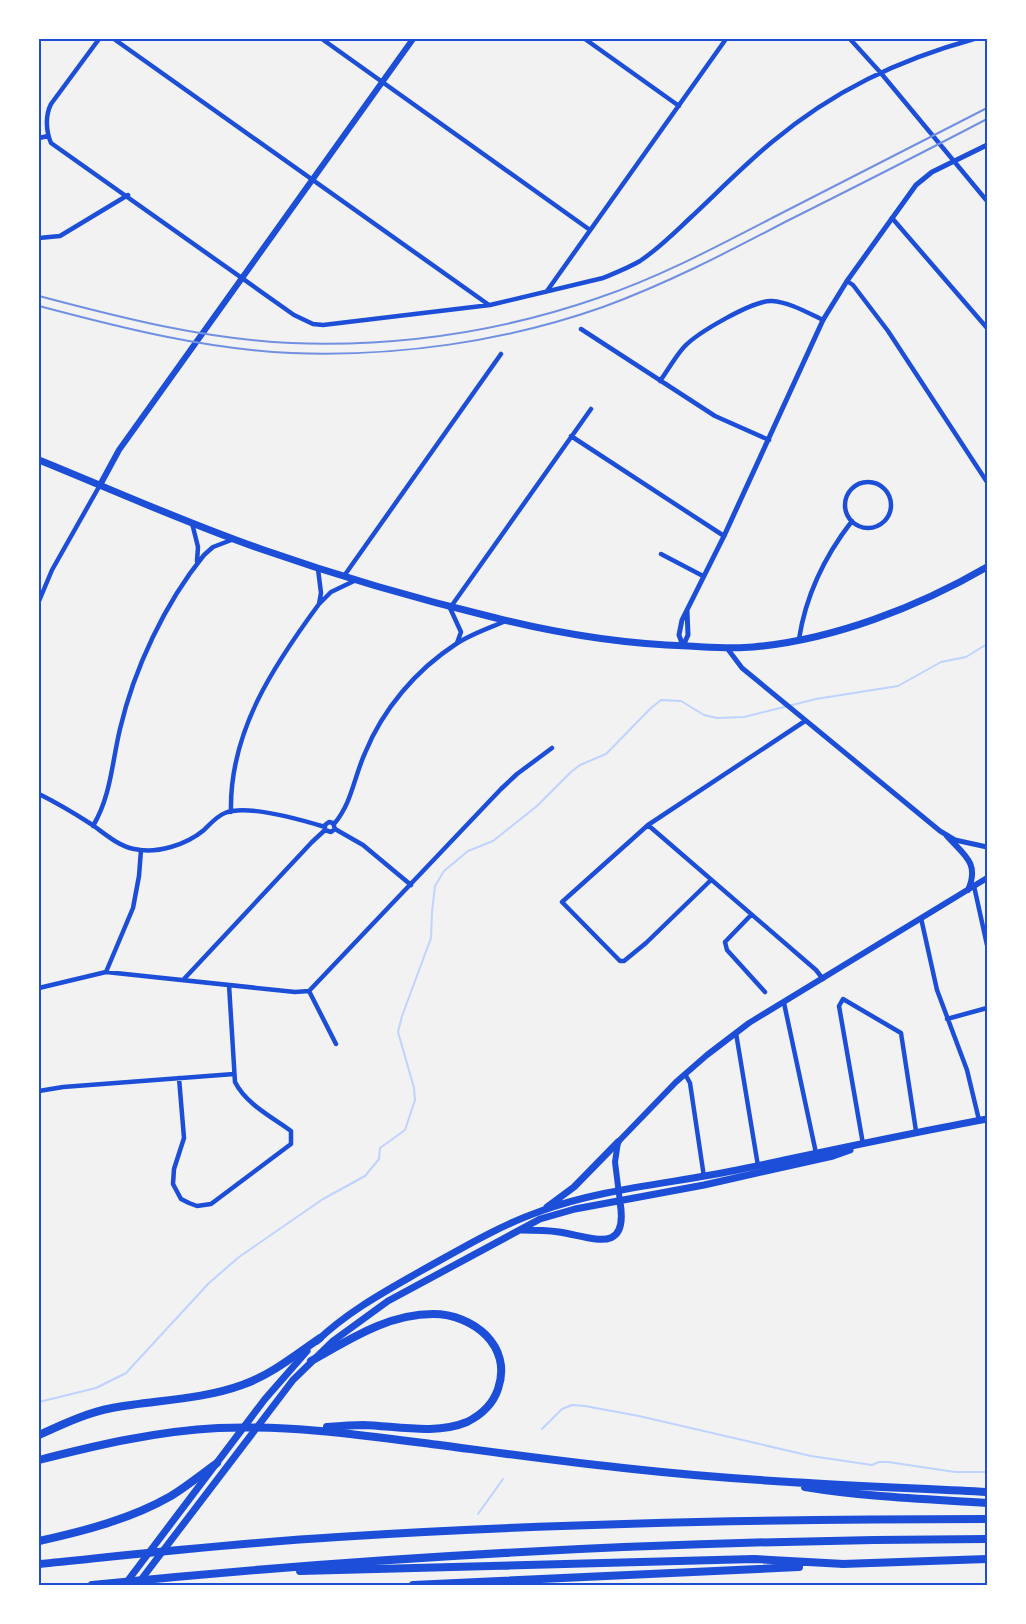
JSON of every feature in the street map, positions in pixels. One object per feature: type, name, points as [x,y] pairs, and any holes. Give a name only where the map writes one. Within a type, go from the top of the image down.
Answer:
[{"type":"highway","points":[[300,1429],[360,1425],[434,1428],[460,1424],[479,1414],[489,1405],[496,1394],[501,1374],[497,1349],[486,1333],[460,1318],[435,1314],[402,1318],[380,1325],[311,1361]]},
{"type":"highway","points":[[39,1435],[71,1420],[98,1412],[211,1393],[243,1385],[270,1371],[320,1338]]},
{"type":"highway","points":[[39,1460],[127,1440],[203,1429],[245,1427],[300,1429],[633,1470],[987,1492]]},
{"type":"highway","points":[[39,1541],[98,1526],[153,1506],[217,1463]]},
{"type":"highway","points":[[768,1480],[831,1491],[987,1503]]},
{"type":"highway","points":[[39,1564],[266,1542],[491,1529],[745,1521],[987,1519]]},
{"type":"highway","points":[[92,1585],[314,1564],[612,1547],[987,1539]]},
{"type":"highway","points":[[264,1570],[419,1569],[754,1559],[844,1564]]},
{"type":"highway","points":[[413,1585],[987,1559]]},
{"type":"main road","points":[[100,484],[119,450],[414,39]]},
{"type":"main road","points":[[39,460],[192,523],[318,569],[450,608],[582,637],[631,644],[727,648],[753,647],[799,639],[845,628],[910,606],[948,589],[987,567]]},
{"type":"main road","points":[[947,836],[972,865],[971,888]]},
{"type":"main road","points":[[543,1210],[574,1187],[685,1074],[736,1033],[987,878]]},
{"type":"main road","points":[[124,1585],[273,1388],[320,1338],[387,1290],[497,1229],[543,1210],[619,1192],[758,1166],[916,1131],[987,1119]]},
{"type":"main road","points":[[519,1230],[559,1232],[602,1240],[610,1238],[621,1229],[623,1218],[615,1162],[618,1142]]},
{"type":"main road","points":[[137,1585],[276,1401],[311,1361],[343,1332],[388,1301],[540,1219],[575,1209],[620,1202],[833,1156],[863,1144]]},
{"type":"street","points":[[99,39],[51,104],[48,116],[48,136],[51,143],[303,320],[323,326],[490,305],[603,278],[642,260],[771,143],[807,114],[833,97],[880,72],[918,56],[974,39]]},
{"type":"street","points":[[114,39],[490,305]]},
{"type":"street","points":[[322,39],[590,230]]},
{"type":"street","points":[[585,39],[680,106]]},
{"type":"street","points":[[547,292],[726,39]]},
{"type":"street","points":[[850,39],[987,201]]},
{"type":"street","points":[[39,138],[48,136]]},
{"type":"street","points":[[683,646],[688,635],[687,609],[724,536],[824,320],[847,281],[916,185],[932,172],[987,145]]},
{"type":"street","points":[[39,238],[60,236],[128,195]]},
{"type":"street","points":[[892,218],[987,328]]},
{"type":"street","points":[[847,281],[853,285],[888,331],[987,482]]},
{"type":"street","points":[[660,381],[682,349],[699,333],[759,302],[782,303],[824,320]]},
{"type":"street","points":[[581,329],[715,416],[769,440]]},
{"type":"street","points":[[344,576],[501,354]]},
{"type":"street","points":[[457,643],[461,632],[450,608],[591,409]]},
{"type":"street","points":[[571,436],[724,536]]},
{"type":"street","points":[[871,482],[884,488],[890,496],[892,505],[890,514],[884,522],[876,527],[866,528],[852,521],[845,505],[853,488],[861,483],[871,482]]},
{"type":"street","points":[[39,601],[52,570],[100,484]]},
{"type":"street","points":[[799,639],[805,605],[816,576],[829,552],[852,521]]},
{"type":"street","points":[[192,523],[198,547],[197,563]]},
{"type":"street","points":[[93,826],[105,805],[120,729],[140,667],[162,621],[197,563],[213,547],[234,539]]},
{"type":"street","points":[[661,554],[703,576]]},
{"type":"street","points":[[318,569],[321,593],[319,604]]},
{"type":"street","points":[[231,812],[234,767],[257,699],[291,643],[319,604],[331,592],[356,580]]},
{"type":"street","points":[[39,794],[118,843],[141,850],[160,849],[185,842],[202,832],[219,816],[231,812],[260,812],[325,828],[330,833],[346,807],[366,750],[378,726],[395,702],[431,663],[457,643],[506,621]]},
{"type":"street","points":[[727,648],[742,668],[947,836],[964,843],[987,847]]},
{"type":"street","points":[[711,880],[646,944],[624,961],[620,961],[562,902],[648,825],[805,721]]},
{"type":"street","points":[[39,988],[106,972],[295,992],[309,991],[501,789],[552,748]]},
{"type":"street","points":[[184,979],[329,822],[363,845],[411,885]]},
{"type":"street","points":[[648,825],[816,970],[823,979]]},
{"type":"street","points":[[106,972],[133,908],[141,850]]},
{"type":"street","points":[[971,888],[987,945]]},
{"type":"street","points":[[751,915],[726,942],[727,950],[765,992]]},
{"type":"street","points":[[921,918],[937,990],[967,1070],[979,1120]]},
{"type":"street","points":[[178,1078],[184,1138],[174,1169],[173,1184],[181,1199],[197,1206],[212,1204],[291,1144],[291,1131],[239,1091],[235,1082],[229,985]]},
{"type":"street","points":[[309,991],[336,1044]]},
{"type":"street","points":[[863,1144],[839,1006],[840,1001],[844,999],[901,1033],[916,1131]]},
{"type":"street","points":[[784,1003],[816,1153]]},
{"type":"street","points":[[947,1019],[987,1008]]},
{"type":"street","points":[[736,1033],[758,1166]]},
{"type":"street","points":[[39,1091],[63,1087],[234,1074]]},
{"type":"street","points":[[685,1074],[690,1083],[704,1177]]},
{"type":"waterway","points":[[39,1402],[96,1388],[126,1373],[209,1283],[239,1257],[323,1199],[365,1176],[379,1159],[380,1148],[405,1130],[415,1100],[414,1088],[398,1032],[431,938],[435,886],[444,871],[468,851],[493,841],[537,806],[580,765],[606,754],[661,700],[681,701],[704,715],[717,718],[744,717],[816,699],[898,686],[941,662],[966,657],[987,644]]},
{"type":"waterway","points":[[542,1429],[562,1409],[572,1405],[585,1406],[639,1416],[811,1456],[872,1465],[888,1462],[955,1472],[987,1472]]},
{"type":"waterway","points":[[478,1514],[503,1479]]},
{"type":"railway","points":[[39,296],[164,326],[259,341],[330,344],[369,342],[447,335],[485,328],[561,310],[621,290],[666,271],[987,108]]},
{"type":"railway","points":[[39,306],[164,336],[259,351],[330,354],[370,352],[449,345],[488,338],[527,330],[603,307],[673,278],[987,119]]}]
